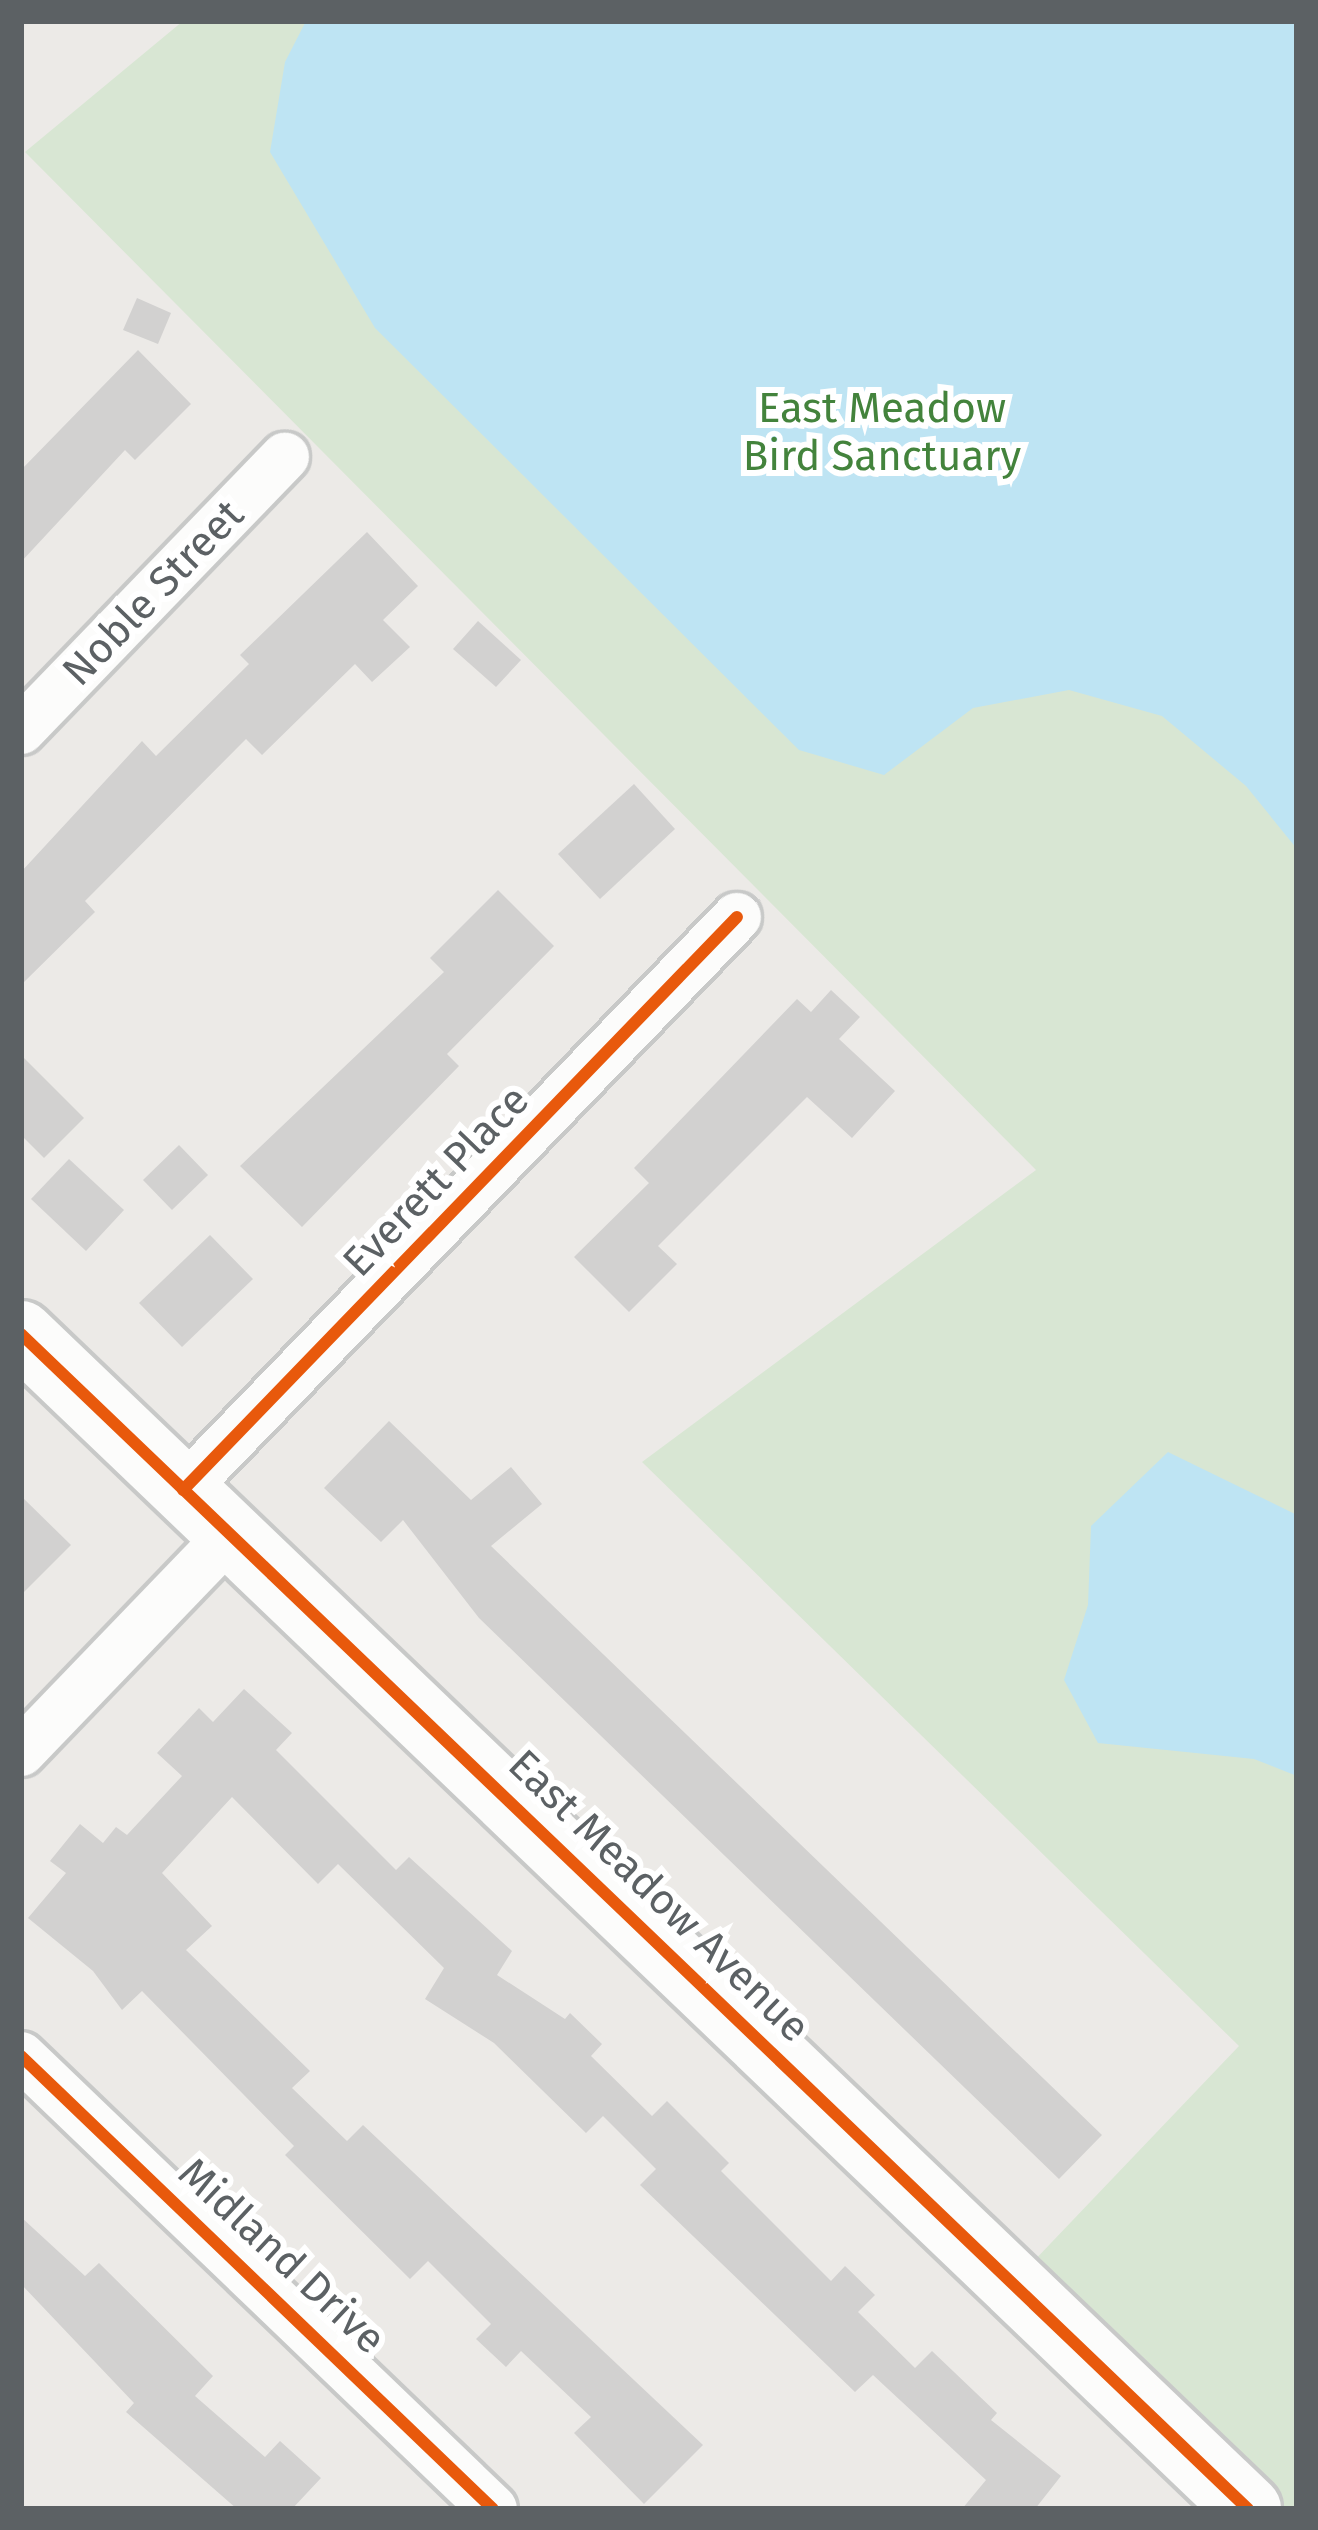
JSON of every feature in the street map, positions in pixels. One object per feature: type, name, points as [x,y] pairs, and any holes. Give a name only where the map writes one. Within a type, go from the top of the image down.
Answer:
[{"type":"street","name":"Noble Street","points":[[21,730],[286,457]]},
{"type":"street","name":"Everett Place","points":[[183,1490],[736,917]]},
{"type":"street","name":"East Meadow Avenue","points":[[21,1334],[1248,2509]]},
{"type":"street","points":[[21,1752],[231,1534]]},
{"type":"street","name":"Midland Drive","points":[[21,2056],[381,2394],[464,2500]]},
{"type":"green space","name":"East Meadow Bird Sanctuary","points":[[183,21],[1297,21],[1297,2509],[1285,2509],[1030,2265],[1239,2046],[642,1462],[1036,1170],[25,152]]},
{"type":"water","points":[[306,21],[1297,21],[1297,849],[1246,786],[1162,716],[1069,690],[973,708],[884,775],[799,750],[375,328],[270,152],[285,62]]},
{"type":"water","points":[[1168,1452],[1297,1515],[1297,1776],[1254,1759],[1098,1743],[1064,1680],[1088,1605],[1091,1526]]},
{"type":"building","points":[[137,298],[171,313],[158,344],[123,330]]},
{"type":"building","points":[[138,350],[191,404],[135,460],[125,450],[21,562],[21,470]]},
{"type":"building","points":[[367,532],[418,586],[383,620],[410,647],[372,682],[355,664],[262,755],[246,739],[85,901],[95,912],[21,985],[21,872],[142,741],[156,756],[249,664],[240,655]]},
{"type":"building","points":[[478,621],[521,660],[496,687],[453,649]]},
{"type":"building","points":[[634,784],[675,829],[600,899],[558,854]]},
{"type":"building","points":[[498,890],[554,946],[447,1054],[459,1066],[302,1227],[240,1166],[444,972],[430,958]]},
{"type":"building","points":[[831,990],[860,1017],[839,1039],[895,1091],[852,1138],[807,1097],[658,1246],[677,1264],[629,1312],[574,1257],[649,1183],[634,1168],[797,999],[811,1012]]},
{"type":"building","points":[[21,1055],[84,1118],[44,1158],[21,1135]]},
{"type":"building","points":[[179,1145],[208,1175],[172,1210],[143,1180]]},
{"type":"building","points":[[69,1159],[124,1210],[86,1251],[31,1199]]},
{"type":"building","points":[[210,1235],[253,1279],[182,1347],[139,1303]]},
{"type":"building","points":[[389,1421],[471,1500],[511,1467],[542,1504],[491,1546],[1102,2135],[1059,2179],[479,1618],[403,1520],[381,1542],[324,1488]]},
{"type":"building","points":[[21,1496],[71,1545],[21,1595]]},
{"type":"building","points":[[244,1689],[292,1733],[276,1750],[396,1870],[409,1857],[512,1951],[497,1975],[565,2019],[570,2013],[602,2044],[591,2056],[652,2116],[667,2101],[729,2163],[721,2171],[831,2281],[845,2266],[875,2295],[858,2312],[915,2368],[932,2351],[997,2413],[991,2420],[1061,2476],[1035,2509],[962,2509],[986,2480],[873,2375],[855,2392],[640,2185],[656,2169],[603,2116],[586,2133],[494,2043],[425,1999],[444,1968],[338,1864],[318,1884],[232,1797],[162,1873],[212,1926],[186,1950],[310,2071],[292,2088],[347,2141],[363,2125],[703,2445],[644,2504],[574,2433],[591,2417],[521,2351],[506,2367],[476,2339],[491,2324],[428,2261],[410,2279],[285,2155],[294,2146],[142,1991],[122,2010],[93,1971],[28,1918],[66,1873],[50,1861],[80,1824],[103,1843],[116,1827],[127,1835],[182,1776],[157,1753],[199,1708],[213,1722]]},
{"type":"building","points":[[21,2217],[85,2276],[99,2263],[213,2376],[195,2396],[265,2457],[280,2441],[321,2478],[292,2509],[237,2509],[126,2412],[134,2403],[21,2284]]},
{"type":"cycle path","points":[[183,1490],[737,917]]},
{"type":"cycle path","points":[[21,1334],[1248,2509]]},
{"type":"cycle path","points":[[21,2056],[493,2509]]}]
